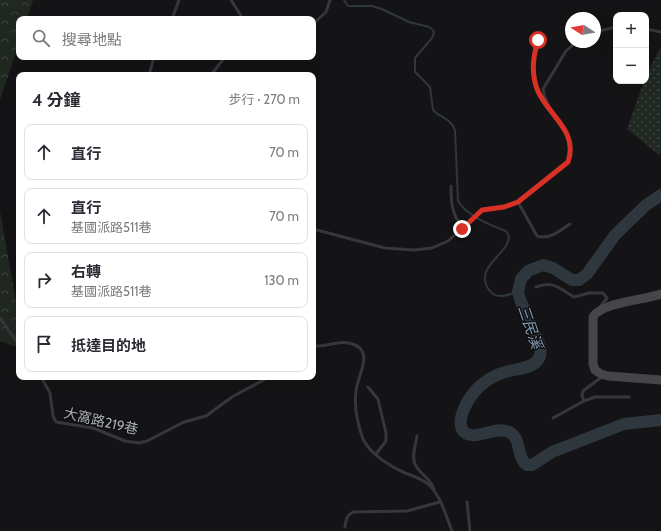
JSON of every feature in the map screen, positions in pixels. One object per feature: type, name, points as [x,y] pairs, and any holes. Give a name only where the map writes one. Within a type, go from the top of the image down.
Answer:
[{"type":"street","points":[[661,294],[616,305],[595,314],[593,317],[592,364],[595,370],[605,375],[661,380]]},
{"type":"lane","points":[[173,16],[179,0]]},
{"type":"lane","points":[[231,0],[241,16]]},
{"type":"lane","points":[[316,21],[329,8],[330,0]]},
{"type":"lane","points":[[601,31],[613,28]]},
{"type":"lane","points":[[649,30],[661,32]]},
{"type":"lane","points":[[316,229],[385,248],[414,250],[432,248],[448,241],[482,210],[504,207],[518,202],[543,180],[563,167],[569,157],[570,148],[566,131],[537,90],[534,77],[533,63],[538,40]]},
{"type":"lane","points":[[546,103],[543,89],[546,81],[569,48]]},
{"type":"lane","points":[[150,72],[153,60]]},
{"type":"lane","points":[[214,72],[224,60]]},
{"type":"lane","points":[[451,186],[451,202],[454,218],[462,229]]},
{"type":"lane","points":[[518,202],[537,236],[542,238],[556,234],[570,224]]},
{"type":"lane","points":[[536,287],[542,285],[554,285],[563,288],[574,297],[589,293],[603,293],[607,298],[595,314]]},
{"type":"lane","points":[[0,318],[16,341]]},
{"type":"lane","points":[[316,346],[349,343],[358,347],[362,352],[364,367],[355,393],[357,417],[363,439],[367,446],[376,454],[397,468],[429,484],[436,492]]},
{"type":"lane","points":[[584,401],[583,391],[605,375]]},
{"type":"lane","name":"大窩路219巷","points":[[43,380],[50,393],[53,416],[56,422],[93,428],[132,443],[147,441],[184,422],[206,416],[227,400],[264,380]]},
{"type":"lane","points":[[368,387],[378,399],[386,433],[386,441],[376,454]]},
{"type":"lane","points":[[553,418],[584,401],[595,397],[629,397]]},
{"type":"lane","points":[[417,436],[414,459],[415,465],[432,483],[452,531]]},
{"type":"lane","points":[[345,527],[346,520],[353,512],[407,511],[440,502]]},
{"type":"lane","points":[[467,502],[470,531]]},
{"type":"green space","points":[[0,0],[33,0],[28,16],[16,16],[16,52],[0,100]]},
{"type":"green space","points":[[661,46],[661,153],[658,154],[627,129],[643,84],[649,84],[649,70]]},
{"type":"green space","points":[[0,211],[16,302],[16,347],[0,341]]},
{"type":"waterway","points":[[344,0],[348,6],[372,6],[382,9],[409,22],[429,27],[433,30],[434,33],[432,38],[415,58],[415,72],[430,87],[433,110],[451,123],[455,130],[458,201],[473,216],[506,231],[509,236],[504,249],[488,267],[485,274],[485,282],[489,290],[495,295],[499,296],[518,292]]},
{"type":"waterway","name":"三民溪","points":[[661,195],[646,205],[615,235],[587,274],[579,280],[572,280],[553,268],[543,265],[528,271],[521,279],[518,292],[540,346],[541,352],[539,358],[531,365],[501,373],[480,386],[465,406],[462,414],[461,426],[464,432],[469,435],[480,435],[498,430],[509,432],[518,443],[521,458],[527,465],[532,465],[552,452],[624,424],[661,420]]},
{"type":"route","points":[[462,229],[482,210],[504,207],[518,202],[536,185],[568,162],[570,148],[569,137],[537,90],[533,63],[538,40]]}]
